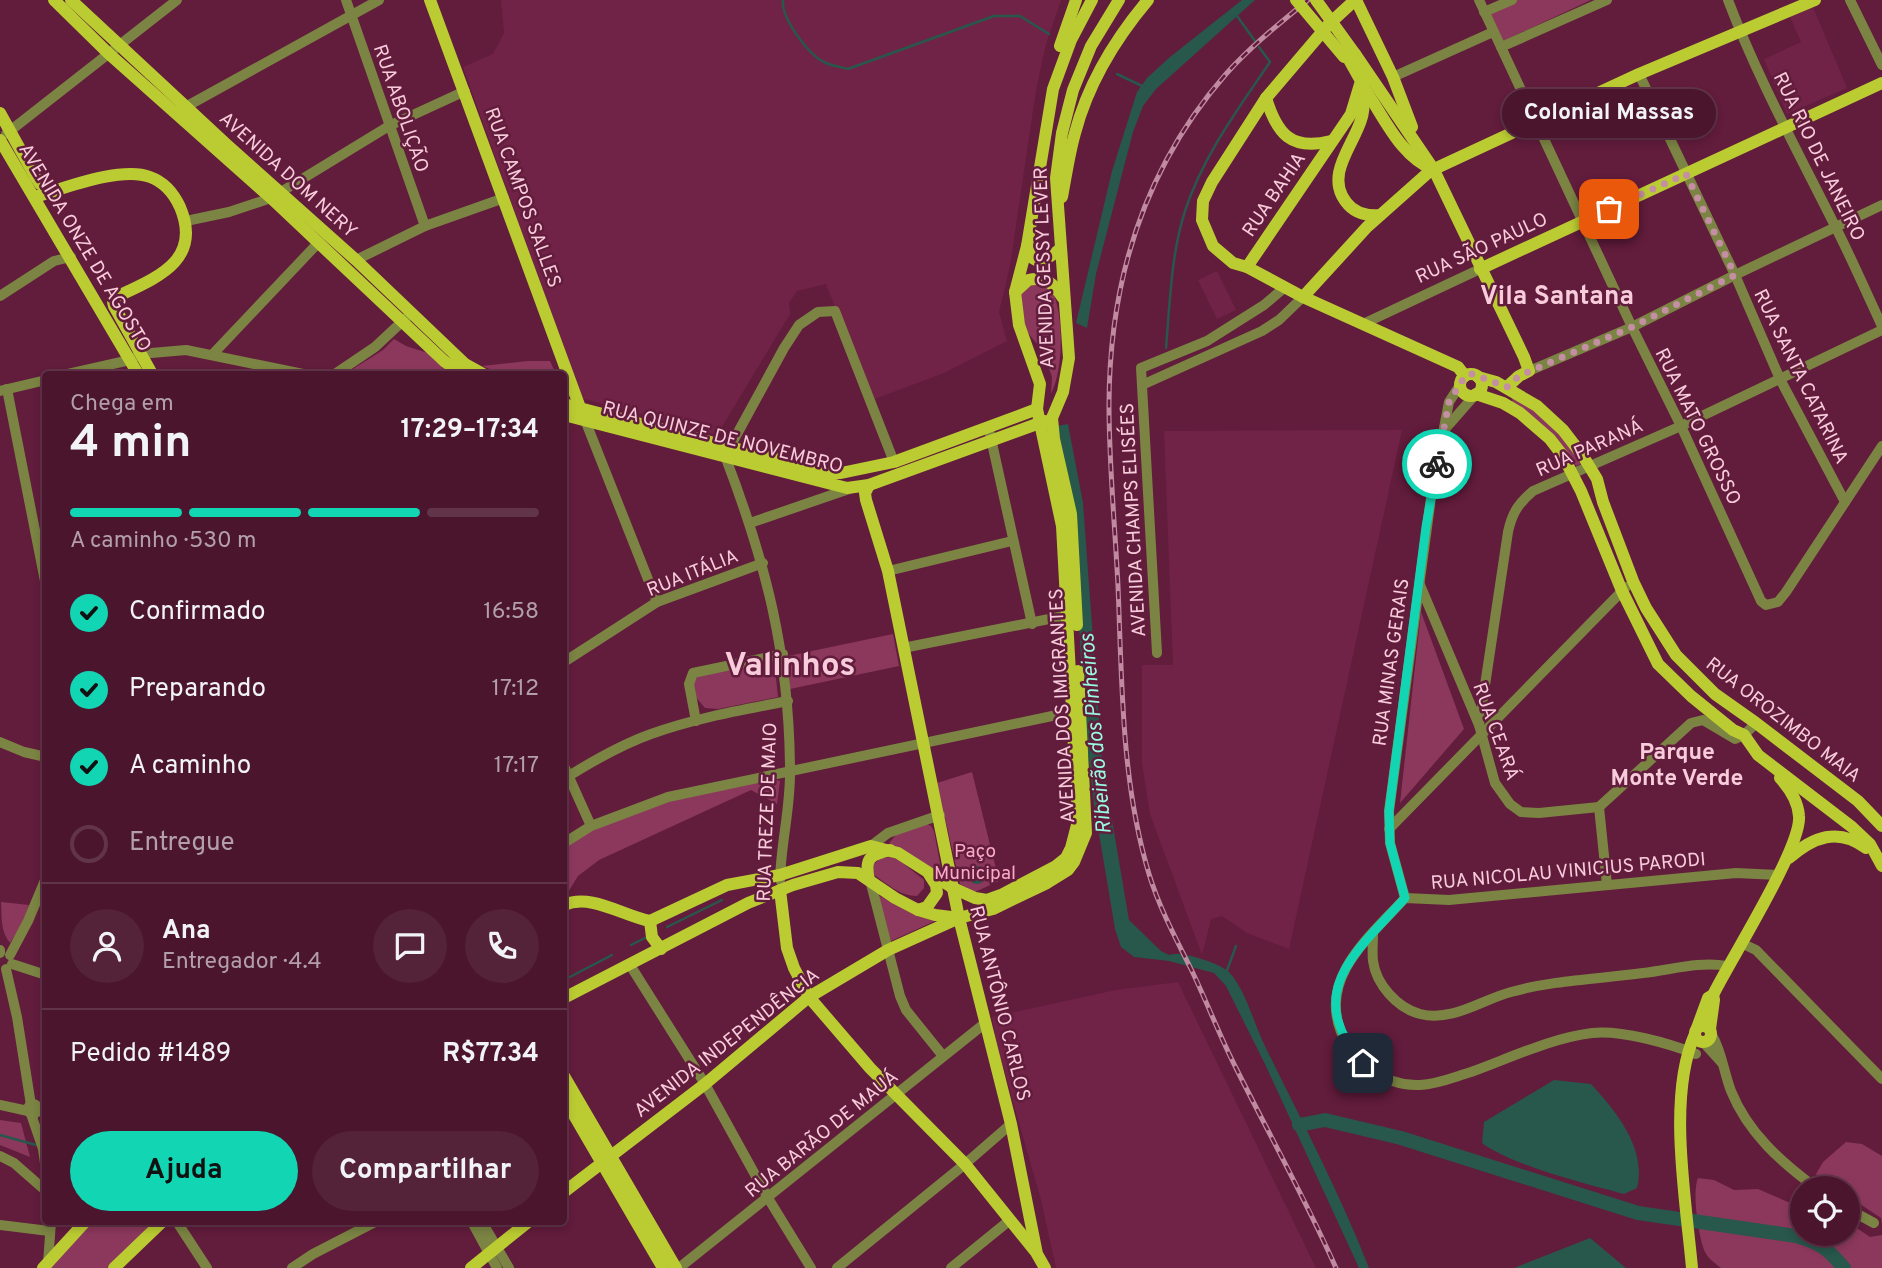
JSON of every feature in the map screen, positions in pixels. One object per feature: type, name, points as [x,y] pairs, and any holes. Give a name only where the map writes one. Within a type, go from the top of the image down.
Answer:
[{"type":"main road","name":"AVENIDA DOM NERY","points":[[54,0],[108,53],[180,110],[275,195],[356,260],[444,361],[459,371]]},
{"type":"main road","name":"AVENIDA DOM NERY","points":[[71,0],[119,44],[180,110]]},
{"type":"main road","name":"RUA CAMPOS SALLES","points":[[430,0],[583,414]]},
{"type":"main road","points":[[1053,89],[1059,50],[1076,0]]},
{"type":"main road","name":"AVENIDA GESSY LEVER","points":[[1091,1],[1071,40],[1053,89],[1027,246],[1015,292],[1019,325],[1040,384],[1037,409],[1046,421],[1068,374],[1068,327],[1056,178],[1067,110],[1091,46],[1119,0]]},
{"type":"main road","points":[[1059,215],[1075,133],[1093,84],[1114,47],[1148,0]]},
{"type":"main road","points":[[1296,0],[1350,59]]},
{"type":"main road","points":[[1306,0],[1419,144]]},
{"type":"main road","points":[[1316,0],[1362,84],[1402,146],[1415,161],[1434,170]]},
{"type":"main road","points":[[1462,380],[1472,374],[1478,377],[1481,388],[1475,395],[1464,394],[1458,367],[1284,288],[1247,267],[1233,263],[1213,246],[1202,220],[1203,201],[1212,182],[1266,98],[1329,24],[1355,0],[1393,77],[1419,144],[1434,170],[1529,371],[1507,387],[1503,403]]},
{"type":"main road","points":[[1303,297],[1380,215],[1434,170],[1639,74],[1815,0]]},
{"type":"main road","name":"RUA SÃO PAULO","points":[[1480,269],[1882,83]]},
{"type":"main road","points":[[1362,84],[1364,112],[1339,170],[1339,191],[1348,206],[1363,214],[1380,215]]},
{"type":"main road","name":"RUA BAHIA","points":[[1247,267],[1351,114],[1362,84]]},
{"type":"main road","points":[[1266,98],[1280,132],[1290,139],[1316,145],[1331,141]]},
{"type":"main road","name":"AVENIDA ONZE DE AGOSTO","points":[[0,113],[3,136],[35,197],[89,290],[135,357],[149,371]]},
{"type":"main road","name":"AVENIDA ONZE DE AGOSTO","points":[[3,136],[40,184],[52,191]]},
{"type":"main road","points":[[35,197],[107,177],[132,174],[150,177],[164,185],[176,197],[186,221],[185,238],[180,254],[170,269],[116,297],[89,290]]},
{"type":"main road","name":"AVENIDA DOM NERY","points":[[275,195],[319,242],[407,318],[478,371]]},
{"type":"main road","points":[[1027,246],[1030,254],[1039,260],[1045,260],[1060,249]]},
{"type":"main road","points":[[1015,292],[1028,280],[1045,279],[1054,285],[1064,298]]},
{"type":"main road","name":"AVENIDA ONZE DE AGOSTO","points":[[116,297],[114,306],[135,357],[137,371]]},
{"type":"main road","name":"RUA OROZIMBO MAIA","points":[[1478,377],[1496,382],[1527,398],[1563,430],[1589,466],[1597,479],[1602,502],[1633,581],[1646,608],[1676,655],[1715,694],[1858,802],[1882,826]]},
{"type":"main road","name":"RUA OROZIMBO MAIA","points":[[1475,395],[1503,403],[1520,413],[1550,439],[1573,474],[1622,591],[1658,664],[1691,696],[1733,730],[1744,735],[1759,755]]},
{"type":"main road","points":[[567,406],[583,414]]},
{"type":"main road","points":[[852,488],[869,485],[1037,409]]},
{"type":"main road","points":[[567,415],[583,414]]},
{"type":"main road","name":"RUA QUINZE DE NOVEMBRO","points":[[583,414],[727,452],[825,483],[852,488]]},
{"type":"main road","points":[[866,500],[852,488],[841,473],[894,462],[989,433],[1046,421]]},
{"type":"main road","name":"AVENIDA DOS IMIGRANTES","points":[[959,918],[993,909],[1047,883],[1068,870],[1083,843],[1087,820],[1072,615],[1061,515],[1046,421]]},
{"type":"main road","name":"RUA QUINZE DE NOVEMBRO","points":[[727,452],[841,473]]},
{"type":"main road","points":[[825,483],[829,487],[830,496]]},
{"type":"main road","name":"RUA ANTÔNIO CARLOS","points":[[869,485],[865,493],[866,500],[888,571],[959,918],[1011,1124],[1038,1254],[1045,1268]]},
{"type":"main road","name":"AVENIDA DOS IMIGRANTES","points":[[871,846],[891,850],[953,888],[975,898],[987,900],[1048,871],[1066,858],[1076,836],[1078,821],[1071,712],[1072,615]]},
{"type":"main road","points":[[1694,1267],[1679,1114],[1685,1071],[1700,1039],[1714,1000],[1713,995],[1786,860],[1798,831],[1800,818],[1789,789],[1759,755]]},
{"type":"main road","points":[[1759,755],[1852,827],[1870,844],[1881,864]]},
{"type":"main road","points":[[1786,860],[1810,841],[1832,835],[1857,841],[1881,864]]},
{"type":"main road","points":[[567,904],[591,903],[650,921],[727,885],[780,875],[871,846]]},
{"type":"main road","points":[[869,880],[866,867],[868,861],[876,854],[891,850]]},
{"type":"main road","points":[[567,996],[748,903],[838,872],[858,873],[918,910],[959,918]]},
{"type":"main road","points":[[918,910],[927,907],[937,893],[928,872]]},
{"type":"main road","name":"RUA TREZE DE MAIO","points":[[780,890],[787,947],[809,998],[870,1068],[965,1164],[1038,1254]]},
{"type":"main road","name":"AVENIDA INDEPENDÊNCIA","points":[[567,1190],[705,1084],[809,998],[888,950],[959,918]]},
{"type":"main road","points":[[650,921],[650,931],[661,949]]},
{"type":"main road","points":[[567,1082],[663,1268]]},
{"type":"main road","points":[[567,1102],[678,1268]]},
{"type":"main road","points":[[1008,1217],[1018,1219],[1025,1216],[1028,1210]]},
{"type":"main road","points":[[45,1265],[82,1225]]},
{"type":"main road","points":[[114,1268],[159,1225]]},
{"type":"main road","points":[[471,1268],[524,1225]]},
{"type":"street","points":[[3,136],[177,0]]},
{"type":"street","name":"RUA ABOLIÇÃO","points":[[346,0],[425,226]]},
{"type":"street","points":[[180,110],[379,0]]},
{"type":"street","name":"RUA MATO GROSSO","points":[[1479,0],[1761,601],[1770,606],[1778,602],[1845,502]]},
{"type":"street","points":[[1485,12],[1512,0]]},
{"type":"street","points":[[1501,47],[1607,0]]},
{"type":"street","name":"RUA RIO DE JANEIRO","points":[[1728,0],[1784,127],[1836,228],[1882,328]]},
{"type":"street","points":[[1850,0],[1882,65]]},
{"type":"street","points":[[1393,77],[1493,32]]},
{"type":"street","name":"RUA SANTA CATARINA","points":[[1639,74],[1735,275],[1780,379],[1845,502]]},
{"type":"street","points":[[186,221],[229,212],[275,195],[389,126],[465,91]]},
{"type":"street","points":[[356,260],[425,226],[504,198]]},
{"type":"street","points":[[1529,371],[1632,327],[1882,205]]},
{"type":"street","points":[[212,355],[319,242]]},
{"type":"street","points":[[0,296],[54,261],[71,257]]},
{"type":"street","name":"RUA SÃO PAULO","points":[[1363,324],[1480,269]]},
{"type":"street","points":[[1284,288],[1264,305],[1207,341],[1144,366],[1141,371],[1142,385],[1262,331],[1279,320],[1303,297]]},
{"type":"street","points":[[727,452],[792,335],[808,317],[824,310],[835,311],[894,462]]},
{"type":"street","points":[[339,371],[375,347],[407,318]]},
{"type":"street","name":"RUA PARANÁ","points":[[1479,725],[1512,514],[1520,502],[1533,491],[1681,426],[1882,328]]},
{"type":"street","points":[[103,370],[135,357],[186,350],[289,371]]},
{"type":"street","name":"RUA MINAS GERAIS","points":[[1405,898],[1394,863],[1389,811],[1426,527],[1449,402],[1462,380]]},
{"type":"street","points":[[42,381],[3,390],[42,568]]},
{"type":"street","name":"AVENIDA CHAMPS ELISÉES","points":[[1142,385],[1157,653]]},
{"type":"street","name":"RUA MINAS GERAIS","points":[[1444,431],[1475,395]]},
{"type":"street","points":[[583,414],[657,602]]},
{"type":"street","points":[[989,433],[1032,624]]},
{"type":"street","points":[[1845,502],[1882,446]]},
{"type":"street","name":"RUA TREZE DE MAIO","points":[[727,452],[763,563],[783,654],[788,701],[790,770],[780,890]]},
{"type":"street","points":[[750,523],[852,488]]},
{"type":"street","points":[[888,571],[1013,541]]},
{"type":"street","name":"RUA ITÁLIA","points":[[567,660],[657,602],[763,563]]},
{"type":"street","points":[[1389,829],[1633,581]]},
{"type":"street","name":"RUA CEARÁ","points":[[1420,585],[1479,725],[1495,783],[1510,804],[1521,812],[1539,813],[1599,807]]},
{"type":"street","points":[[903,649],[1072,615]]},
{"type":"street","points":[[696,721],[689,684],[693,673],[783,654]]},
{"type":"street","points":[[1482,699],[1488,709],[1500,713],[1507,710]]},
{"type":"street","points":[[567,773],[629,743],[696,721],[788,701]]},
{"type":"street","points":[[567,841],[591,826],[668,797],[1071,712]]},
{"type":"street","points":[[1607,886],[1599,807],[1691,723],[1703,720],[1735,739],[1744,735],[1756,723]]},
{"type":"street","points":[[0,742],[42,756]]},
{"type":"street","points":[[567,778],[591,826]]},
{"type":"street","points":[[871,846],[888,833],[940,815]]},
{"type":"street","name":"RUA NICOLAU VINICIUS PARODI","points":[[1700,1039],[1642,1038],[1595,1033],[1550,1044],[1442,1082],[1418,1085],[1395,1082],[1377,1074],[1346,1045],[1334,1008],[1336,989],[1345,967],[1405,898],[1449,901],[1736,873],[1777,875]]},
{"type":"street","points":[[869,880],[900,996],[906,1010],[943,1056]]},
{"type":"street","points":[[42,888],[28,921],[4,959],[42,1137]]},
{"type":"street","points":[[1373,934],[1373,962],[1378,977],[1391,996],[1403,1006],[1436,1016],[1454,1014],[1510,992],[1552,983],[1698,965],[1727,966]]},
{"type":"street","points":[[1741,943],[1756,950],[1882,1079]]},
{"type":"street","points":[[4,959],[42,973]]},
{"type":"street","points":[[630,965],[705,1084],[768,1198],[811,1268]]},
{"type":"street","name":"RUA BARÃO DE MAUÁ","points":[[678,1268],[984,1024]]},
{"type":"street","points":[[1700,1039],[1722,1063],[1745,1119],[1772,1152],[1801,1176]]},
{"type":"street","points":[[0,1105],[35,1109]]},
{"type":"street","points":[[837,1268],[1011,1124]]},
{"type":"street","points":[[0,1156],[14,1163],[42,1188]]},
{"type":"street","points":[[1860,1215],[1874,1223]]},
{"type":"street","points":[[951,1268],[1008,1217]]},
{"type":"street","points":[[0,1225],[50,1226],[45,1265]]},
{"type":"street","points":[[179,1225],[207,1268]]},
{"type":"street","points":[[292,1268],[369,1225]]},
{"type":"street","points":[[474,1225],[509,1268]]},
{"type":"street","points":[[483,1225],[497,1268]]},
{"type":"shaded area","points":[[501,0],[1061,0],[1046,44],[1036,90],[1010,266],[999,312],[1007,341],[944,373],[872,400],[826,284],[797,291],[789,303],[790,314],[717,435],[581,398],[463,67],[493,54],[504,33]]},
{"type":"shaded area","points":[[1813,7],[1847,88],[1787,114],[1764,59],[1801,42],[1790,17]]},
{"type":"shaded area","points":[[1217,271],[1236,310],[1217,319],[1198,280]]},
{"type":"shaded area","points":[[1402,430],[1289,949],[1247,933],[1222,916],[1211,919],[1202,955],[1150,814],[1142,763],[1142,665],[1173,665],[1164,431]]},
{"type":"shaded area","points":[[1178,982],[1316,1268],[1056,1268],[1041,1200],[996,1042],[992,1017],[1116,990]]},
{"type":"green space","points":[[1514,0],[1591,0],[1501,42],[1486,12]]},
{"type":"green space","points":[[1042,283],[1052,290],[1059,314],[1060,357],[1051,394],[1052,377],[1043,351],[1028,333],[1021,318],[1021,295],[1029,285]]},
{"type":"green space","points":[[394,339],[428,353],[449,371],[350,371],[383,350]]},
{"type":"green space","points":[[550,361],[555,371],[494,371],[482,366]]},
{"type":"green space","points":[[1514,396],[1552,426],[1581,464],[1576,466],[1556,436],[1511,402]]},
{"type":"green space","points":[[1421,612],[1464,729],[1400,803]]},
{"type":"green space","points":[[893,634],[899,666],[790,689],[788,656]]},
{"type":"green space","points":[[774,659],[778,697],[718,709],[705,708],[693,694],[698,675]]},
{"type":"green space","name":"Paço Municipal","points":[[972,772],[999,881],[975,892],[960,884],[937,783]]},
{"type":"green space","points":[[773,779],[780,781],[777,804],[751,790],[599,860],[578,876],[567,894],[567,845],[612,821],[638,811],[719,789]]},
{"type":"green space","points":[[927,824],[934,831],[942,874],[889,843],[896,835]]},
{"type":"green space","points":[[881,858],[899,860],[924,880],[924,888],[917,896],[899,892],[873,874],[873,865]]},
{"type":"green space","points":[[876,894],[917,916],[935,921],[891,941]]},
{"type":"green space","points":[[1,902],[29,905],[22,924],[10,943],[3,928]]},
{"type":"green space","points":[[0,1120],[21,1123],[30,1157],[0,1145]]},
{"type":"green space","points":[[1846,1142],[1862,1144],[1882,1156],[1882,1224],[1881,1218],[1860,1204],[1860,1176],[1818,1176],[1816,1174],[1823,1162]]},
{"type":"green space","points":[[1698,1178],[1714,1180],[1734,1190],[1758,1189],[1790,1203],[1790,1246],[1860,1246],[1860,1230],[1870,1237],[1882,1235],[1882,1268],[1721,1268],[1704,1251],[1698,1222]]},
{"type":"green space","points":[[85,1225],[151,1225],[107,1268],[46,1268]]},
{"type":"water","points":[[1242,0],[1255,0],[1156,89],[1143,106],[1133,132],[1096,274],[1087,328],[1076,323],[1112,171],[1137,92],[1147,78],[1170,57]]},
{"type":"water","name":"Ribeirão dos Pinheiros","points":[[1068,424],[1083,503],[1102,761],[1129,920],[1161,951],[1169,955],[1182,954],[1209,961],[1224,968],[1235,980],[1332,1183],[1369,1268],[1359,1268],[1226,986],[1214,973],[1169,961],[1134,957],[1121,947],[1115,929],[1094,804],[1084,719],[1073,503],[1057,426]]},
{"type":"water","points":[[977,866],[983,869],[986,875],[983,881],[977,884],[971,881],[968,875],[971,869]]},
{"type":"water","points":[[1554,1080],[1591,1084],[1610,1106],[1627,1132],[1638,1159],[1637,1188],[1624,1194],[1570,1179],[1511,1159],[1482,1143],[1484,1122]]},
{"type":"water","points":[[1590,1238],[1626,1268],[1514,1268]]},
{"type":"waterway","points":[[783,0],[791,26],[812,53],[826,63],[848,69],[994,16],[1020,16],[1049,34]]},
{"type":"waterway","points":[[1237,16],[1255,41]]},
{"type":"waterway","points":[[1166,348],[1174,262],[1185,211],[1211,152],[1270,62],[1259,47]]},
{"type":"waterway","points":[[1117,74],[1142,86]]},
{"type":"waterway","points":[[667,927],[722,900]]},
{"type":"waterway","points":[[631,945],[645,938]]},
{"type":"waterway","points":[[1226,973],[1236,946]]},
{"type":"waterway","points":[[567,978],[612,955]]},
{"type":"waterway","points":[[1299,1125],[1325,1120],[1401,1138],[1638,1213],[1796,1236],[1823,1247],[1844,1268]]},
{"type":"waterway","points":[[0,1135],[36,1145]]},
{"type":"railway","points":[[1308,0],[1256,44],[1226,74],[1197,110],[1173,148],[1153,188],[1124,271],[1111,360],[1109,428],[1124,731],[1133,803],[1149,874],[1163,911],[1231,1058],[1336,1268]]},
{"type":"way so far","points":[[1437,464],[1449,402],[1462,378],[1468,374],[1507,387],[1519,376],[1632,327],[1735,275],[1686,174],[1609,209]]},
{"type":"place","name":"Colonial Massas","points":[[1609,209]]},
{"type":"district","name":"Vila Santana","points":[[1557,295]]},
{"type":"district","name":"Valinhos","points":[[790,663]]},
{"type":"district","name":"Parque Monte Verde","points":[[1677,764]]},
{"type":"route","points":[[1363,1063],[1346,1045],[1338,1025],[1334,1008],[1336,989],[1345,967],[1405,898],[1390,843],[1389,811],[1426,527],[1437,464]]}]
